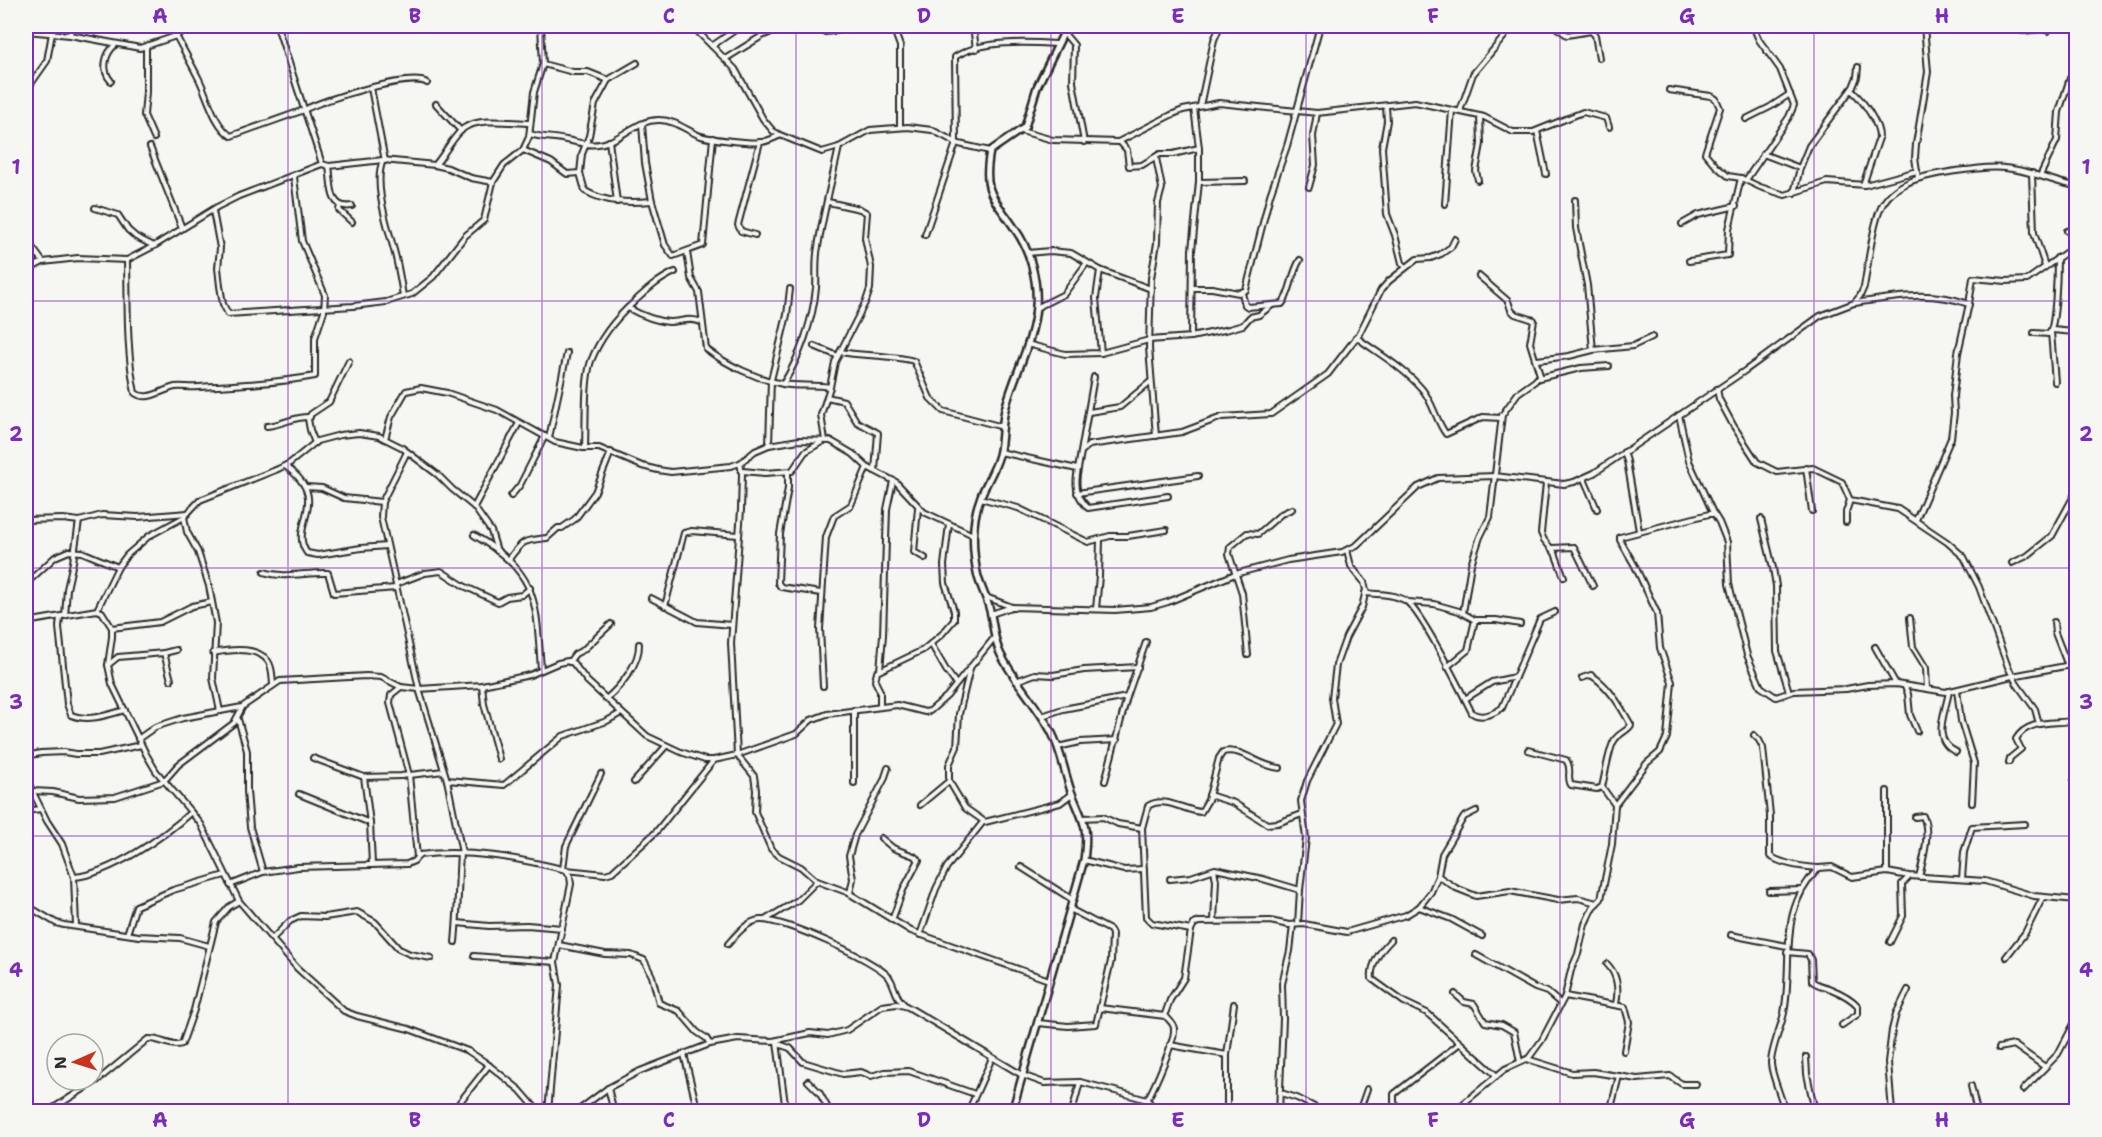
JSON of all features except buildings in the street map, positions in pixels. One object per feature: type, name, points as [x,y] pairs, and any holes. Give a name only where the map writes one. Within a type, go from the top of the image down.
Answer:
[{"type":"street","points":[[70,35],[71,26]]},
{"type":"street","points":[[171,26],[220,124],[231,136],[314,105],[393,82],[415,79],[427,83]]},
{"type":"street","points":[[26,31],[70,35],[135,48],[146,47],[176,36],[190,26]]},
{"type":"street","points":[[277,26],[322,164]]},
{"type":"street","points":[[213,210],[220,249],[218,268],[220,286],[223,304],[228,314],[386,302],[412,294],[433,277],[465,236],[484,220],[493,182],[504,165],[523,150],[530,134],[534,92],[543,64],[542,26]]},
{"type":"street","points":[[692,26],[735,69],[763,119],[773,131],[821,152],[839,147],[870,130],[900,126],[932,130],[956,143],[990,151],[1021,131],[1027,121],[1056,44],[1067,26]]},
{"type":"street","points":[[712,46],[741,26]]},
{"type":"street","points":[[725,59],[762,36],[785,26]]},
{"type":"street","points":[[806,26],[825,32],[877,26]]},
{"type":"street","points":[[888,26],[894,30],[900,46],[900,126]]},
{"type":"street","points":[[973,26],[976,49]]},
{"type":"street","points":[[1200,106],[1214,40],[1220,26]]},
{"type":"street","points":[[1242,293],[1245,292],[1251,277],[1270,195],[1320,26]]},
{"type":"street","points":[[1460,111],[1473,74],[1513,26]]},
{"type":"street","points":[[1554,26],[1568,35],[1591,31],[1596,40],[1599,58]]},
{"type":"street","points":[[1689,261],[1728,255],[1729,229],[1743,179],[1792,113],[1793,102],[1780,69],[1759,40],[1753,26]]},
{"type":"street","points":[[1918,178],[1916,144],[1928,81],[1924,26]]},
{"type":"street","points":[[2006,26],[2022,31],[2044,29],[2048,31]]},
{"type":"street","points":[[1064,32],[1074,45],[1073,82],[1084,142]]},
{"type":"street","points":[[26,137],[28,88],[47,62],[52,33]]},
{"type":"street","points":[[925,236],[956,143],[954,59],[959,54],[976,49],[1018,43],[1056,44]]},
{"type":"street","points":[[111,81],[105,72],[106,56],[116,44]]},
{"type":"street","points":[[146,47],[144,115],[154,138]]},
{"type":"street","points":[[637,63],[608,80],[595,104],[590,132],[584,145],[580,173],[585,191],[601,198],[617,202],[652,201]]},
{"type":"street","points":[[543,64],[573,72],[588,72],[608,80]]},
{"type":"street","points":[[1793,193],[1811,142],[1851,90],[1856,80],[1858,67]]},
{"type":"street","points":[[2040,176],[2058,137],[2058,119],[2070,78]]},
{"type":"street","points":[[371,88],[384,161],[380,169],[380,183],[403,296]]},
{"type":"street","points":[[1669,90],[1711,96],[1716,99],[1720,108],[1705,153],[1726,175],[1743,179],[1782,195],[1829,182],[1863,185],[1917,171]]},
{"type":"street","points":[[1851,90],[1859,98],[1879,131],[1879,138],[1863,185]]},
{"type":"street","points":[[1746,119],[1790,94]]},
{"type":"street","points":[[1021,131],[1053,140],[1120,142],[1171,115],[1200,106],[1232,103],[1317,113],[1419,102],[1480,116],[1513,132],[1528,133],[1586,112],[1606,118],[1609,127]]},
{"type":"street","points":[[436,104],[461,131]]},
{"type":"street","points":[[1386,107],[1387,121],[1382,148],[1387,214],[1402,263],[1406,267]]},
{"type":"street","points":[[1191,337],[1192,250],[1199,182],[1199,148],[1194,108]]},
{"type":"street","points":[[1445,204],[1452,109]]},
{"type":"street","points":[[1309,188],[1314,170],[1312,138],[1317,113]]},
{"type":"street","points":[[1478,180],[1476,171],[1481,144],[1480,116]]},
{"type":"street","points":[[530,134],[584,145],[609,141],[642,123],[664,120],[698,135],[713,138],[760,142],[780,135]]},
{"type":"street","points":[[435,165],[465,127],[482,123],[530,123]]},
{"type":"street","points":[[642,123],[645,163],[652,201],[668,252],[673,256],[702,247],[704,244],[713,138]]},
{"type":"street","points":[[1536,131],[1546,174]]},
{"type":"street","points":[[609,141],[617,202]]},
{"type":"street","points":[[755,235],[741,231],[738,225],[760,142]]},
{"type":"street","points":[[1120,142],[1127,150],[1130,167],[1142,165],[1160,154],[1173,154],[1199,148]]},
{"type":"street","points":[[150,147],[182,228]]},
{"type":"street","points":[[783,384],[798,353],[812,311],[816,289],[816,256],[839,147]]},
{"type":"street","points":[[523,150],[551,162],[567,174],[580,173]]},
{"type":"street","points":[[990,151],[988,174],[990,193],[1017,231],[1027,253],[1036,288],[1036,308],[1004,412],[1000,452],[980,498],[974,535],[977,572],[1000,654],[1016,681],[1042,716],[1058,747],[1072,794],[1083,818],[1087,837],[1084,860],[1012,1112]]},
{"type":"street","points":[[1763,154],[1800,168]]},
{"type":"street","points":[[1156,158],[1162,185],[1158,203],[1149,340],[1150,381],[1156,436]]},
{"type":"street","points":[[26,271],[43,262],[78,258],[127,260],[239,196],[294,177],[322,164],[329,166],[384,161],[435,165],[471,178],[493,182]]},
{"type":"street","points":[[329,166],[332,196],[336,203],[345,207],[352,206]]},
{"type":"street","points":[[1854,303],[1864,287],[1881,208],[1889,195],[1918,178],[1931,174],[1982,168],[2005,168],[2076,186]]},
{"type":"street","points":[[2032,173],[2034,233],[2045,266]]},
{"type":"street","points":[[127,260],[130,372],[135,393],[145,397],[179,387],[195,388],[315,376],[315,338],[324,307],[324,290],[302,241],[294,177]]},
{"type":"street","points":[[1199,182],[1245,181]]},
{"type":"street","points":[[1575,200],[1576,228],[1587,285],[1593,350]]},
{"type":"street","points":[[825,440],[821,415],[839,354],[868,298],[871,267],[865,244],[867,213],[860,209],[828,202]]},
{"type":"street","points":[[340,205],[339,210],[352,222]]},
{"type":"street","points":[[1682,224],[1698,215],[1736,206]]},
{"type":"street","points":[[95,208],[118,215],[136,237],[154,246]]},
{"type":"street","points":[[2067,231],[2076,228]]},
{"type":"street","points":[[26,232],[32,247],[43,262]]},
{"type":"street","points":[[1082,451],[1089,445],[1192,429],[1222,417],[1271,414],[1329,374],[1356,338],[1385,285],[1418,259],[1441,254],[1452,246],[1455,239]]},
{"type":"street","points":[[1916,520],[1951,438],[1958,353],[1973,278],[2022,281],[2032,277],[2076,247]]},
{"type":"street","points":[[1027,253],[1050,251],[1074,254],[1086,264],[1151,289]]},
{"type":"street","points":[[687,252],[691,278],[698,289],[704,342],[708,351],[740,368],[783,384],[830,387]]},
{"type":"street","points":[[2055,382],[2052,317],[2058,290],[2057,258]]},
{"type":"street","points":[[1242,293],[1246,307],[1282,304],[1286,301],[1293,271],[1300,260]]},
{"type":"street","points":[[1036,308],[1064,294],[1086,264]]},
{"type":"street","points":[[1100,270],[1096,298],[1101,353]]},
{"type":"street","points":[[585,448],[587,387],[591,362],[606,332],[654,284],[675,272]]},
{"type":"street","points":[[1479,276],[1508,301],[1515,314],[1534,320],[1530,341],[1537,360],[1540,375],[1538,379]]},
{"type":"street","points":[[1192,288],[1212,288],[1242,293]]},
{"type":"street","points":[[769,445],[771,380],[787,315],[790,290]]},
{"type":"street","points":[[985,596],[1011,607],[1120,610],[1161,605],[1235,574],[1288,560],[1347,550],[1357,545],[1418,487],[1429,482],[1448,477],[1495,476],[1568,484],[1584,479],[1718,389],[1820,316],[1854,303],[1901,295],[1923,294],[1955,299],[1969,304]]},
{"type":"street","points":[[1026,344],[1065,354],[1101,353],[1149,340],[1191,337],[1243,325],[1250,317],[1260,315],[1271,306]]},
{"type":"street","points":[[628,308],[646,317],[664,321],[692,319],[702,323]]},
{"type":"street","points":[[2034,333],[2074,332]]},
{"type":"street","points":[[1537,360],[1593,350],[1633,346],[1652,337]]},
{"type":"street","points":[[1356,338],[1401,369],[1422,389],[1446,434],[1483,417],[1501,418]]},
{"type":"street","points":[[814,346],[839,354],[905,358],[914,361],[930,398],[943,411],[1003,427]]},
{"type":"street","points":[[511,496],[520,485],[547,437],[567,353]]},
{"type":"street","points":[[267,426],[277,426],[291,419],[310,417],[329,402],[349,361]]},
{"type":"street","points":[[1463,613],[1471,564],[1480,537],[1489,521],[1501,418],[1518,393],[1538,379],[1581,368],[1609,366]]},
{"type":"street","points":[[1094,377],[1077,469],[1075,488],[1077,493],[1088,508],[1168,496]]},
{"type":"street","points":[[1089,412],[1120,407],[1150,381]]},
{"type":"street","points":[[385,439],[397,404],[405,391],[413,388],[447,393],[497,410],[555,442],[585,448],[599,448],[642,466],[671,472],[731,466],[769,445],[799,440],[825,440],[841,445],[867,466],[893,481],[926,514],[974,535]]},
{"type":"street","points":[[1718,389],[1719,399],[1724,409],[1758,462],[1777,472],[1813,468],[1842,482],[1850,500],[1846,522]]},
{"type":"street","points":[[827,397],[844,401],[857,422],[878,433],[875,471]]},
{"type":"street","points":[[1679,415],[1689,460],[1727,542],[1730,584],[1747,655],[1762,688],[1776,698],[1789,692],[1896,684],[1949,691],[2076,664]]},
{"type":"street","points":[[310,417],[308,425],[315,443]]},
{"type":"street","points":[[474,507],[519,423]]},
{"type":"street","points":[[97,610],[118,567],[143,540],[186,515],[200,500],[285,466],[315,443],[340,435],[359,433],[385,439],[407,452],[438,475],[474,507],[491,531],[497,551]]},
{"type":"street","points":[[742,471],[788,472],[795,469],[806,451],[825,440]]},
{"type":"street","points":[[407,452],[382,502],[381,517],[419,688],[447,780],[461,853],[455,942]]},
{"type":"street","points":[[509,559],[525,541],[547,538],[558,528],[562,528],[574,519],[595,492],[611,452]]},
{"type":"street","points":[[1000,452],[1077,469]]},
{"type":"street","points":[[1624,452],[1628,461],[1639,531]]},
{"type":"street","points":[[740,463],[742,471],[730,655],[737,755],[754,776],[755,812],[771,849],[779,856],[801,867],[817,882],[850,893],[920,935],[1049,980]]},
{"type":"street","points":[[285,466],[294,472],[306,487],[308,504],[302,542],[307,552],[318,555],[387,546]]},
{"type":"street","points":[[822,686],[820,629],[824,550],[835,514],[851,505],[867,466]]},
{"type":"street","points":[[1806,468],[1812,511]]},
{"type":"street","points":[[788,472],[787,496],[780,534],[778,582],[781,587],[821,593]]},
{"type":"street","points":[[1077,493],[1198,476]]},
{"type":"street","points":[[1584,479],[1597,509]]},
{"type":"street","points":[[880,670],[887,509],[893,481]]},
{"type":"street","points":[[1546,483],[1541,533],[1552,548],[1564,577]]},
{"type":"street","points":[[306,487],[322,488],[344,498],[382,502]]},
{"type":"street","points":[[2012,563],[2027,556],[2052,536],[2076,492]]},
{"type":"street","points":[[980,498],[1018,508],[1088,542],[1110,536],[1128,536],[1166,530]]},
{"type":"street","points":[[1850,500],[1874,506],[1888,506],[1916,520],[1956,549],[1966,561],[1979,587],[2002,654],[2012,676],[2035,709],[2039,724]]},
{"type":"street","points":[[918,507],[914,552],[925,558]]},
{"type":"street","points":[[1248,655],[1242,593],[1229,553],[1232,544],[1247,533],[1258,534],[1281,514],[1292,509]]},
{"type":"street","points":[[1456,1111],[1497,1076],[1528,1059],[1542,1040],[1565,996],[1584,924],[1604,892],[1611,852],[1615,805],[1647,763],[1660,752],[1666,737],[1672,683],[1660,648],[1657,613],[1619,538],[1713,513]]},
{"type":"street","points":[[26,520],[79,521],[102,515],[186,515]]},
{"type":"street","points":[[186,515],[187,532],[198,552],[207,578],[216,623],[213,678],[220,711]]},
{"type":"street","points":[[1761,519],[1776,586],[1777,651],[1789,692]]},
{"type":"street","points":[[79,521],[59,627],[67,704],[71,715],[83,717],[102,717],[125,710]]},
{"type":"street","points":[[880,706],[880,690],[875,680],[877,672],[910,657],[931,644],[949,627],[954,618],[945,583],[944,565],[949,524]]},
{"type":"street","points":[[665,606],[686,532],[738,535]]},
{"type":"street","points":[[474,535],[509,559],[530,588],[537,625],[541,670]]},
{"type":"street","points":[[1096,609],[1100,540]]},
{"type":"street","points":[[1552,548],[1574,547],[1593,586]]},
{"type":"street","points":[[1279,1112],[1283,1019],[1281,984],[1296,924],[1306,838],[1301,801],[1305,784],[1336,724],[1332,698],[1336,665],[1346,637],[1362,607],[1365,593],[1364,582],[1351,566],[1347,550]]},
{"type":"street","points":[[26,580],[31,579],[62,553],[74,551],[118,567]]},
{"type":"street","points":[[264,572],[287,576],[307,572],[328,573],[334,593],[396,586],[425,573],[441,572],[498,602],[509,596],[522,595],[530,588]]},
{"type":"street","points":[[1365,593],[1392,596],[1407,602],[1434,604],[1463,613],[1475,620],[1496,620],[1520,624]]},
{"type":"street","points":[[651,598],[699,622],[732,625]]},
{"type":"street","points":[[112,628],[160,622],[192,606],[212,602]]},
{"type":"street","points":[[1407,602],[1419,618],[1474,715],[1482,716],[1500,710],[1507,700],[1540,619],[1555,612]]},
{"type":"street","points":[[990,615],[1011,607]]},
{"type":"street","points":[[26,622],[97,610],[102,612],[112,628],[108,665],[114,691],[141,745],[156,771],[201,824],[239,901],[306,978],[322,989],[344,1011],[409,1029],[468,1051],[520,1090],[539,1112]]},
{"type":"street","points":[[1910,618],[1913,647],[1926,668],[1927,689]]},
{"type":"street","points":[[1447,667],[1468,650],[1475,620]]},
{"type":"street","points":[[2054,622],[2055,633],[2068,666]]},
{"type":"street","points":[[569,662],[574,654],[583,650],[611,624]]},
{"type":"street","points":[[569,662],[646,736],[705,760],[714,760],[737,755],[796,734],[817,717],[880,706],[900,705],[927,712],[938,705],[994,638]]},
{"type":"street","points":[[1105,781],[1127,697],[1146,642]]},
{"type":"street","points":[[606,699],[637,660],[639,644]]},
{"type":"street","points":[[931,644],[956,684]]},
{"type":"street","points":[[1875,647],[1896,684]]},
{"type":"street","points":[[108,665],[118,657],[176,650]]},
{"type":"street","points":[[213,653],[249,651],[258,654],[269,662],[273,684]]},
{"type":"street","points":[[164,653],[171,680]]},
{"type":"street","points":[[138,739],[156,727],[183,718],[242,707],[273,684],[294,678],[381,676],[401,687],[419,688],[482,685],[530,675],[558,663],[569,662]]},
{"type":"street","points":[[971,665],[966,693],[959,714],[957,747],[949,765],[949,781],[965,808],[983,822]]},
{"type":"street","points":[[1016,681],[1035,674],[1053,675],[1084,670],[1138,668]]},
{"type":"street","points":[[1582,678],[1591,675],[1602,683],[1631,725],[1629,729],[1618,735],[1612,744],[1602,787],[1615,805]]},
{"type":"street","points":[[1465,699],[1492,682],[1515,677]]},
{"type":"street","points":[[482,685],[484,704],[499,759]]},
{"type":"street","points":[[1905,686],[1910,715],[1917,731]]},
{"type":"street","points":[[401,687],[391,695],[390,703],[409,775],[417,858]]},
{"type":"street","points":[[1957,690],[1964,732],[1974,763],[1972,803]]},
{"type":"street","points":[[1949,691],[1946,712],[1941,724],[1941,735],[1947,747],[1956,752]]},
{"type":"street","points":[[1042,716],[1063,709],[1127,697]]},
{"type":"street","points":[[32,791],[53,792],[79,798],[116,796],[164,781],[178,765],[238,719],[242,707]]},
{"type":"street","points":[[854,710],[854,783]]},
{"type":"street","points":[[447,780],[504,785],[563,736],[607,721],[621,713]]},
{"type":"street","points":[[238,719],[247,751],[250,827],[262,873]]},
{"type":"street","points":[[2009,762],[2010,758],[2021,749],[2017,736],[2039,724],[2076,720]]},
{"type":"street","points":[[1754,735],[1763,748],[1770,815],[1770,856],[1795,866],[1832,867],[1852,877],[1887,872],[1919,877],[1962,879],[1994,883],[2043,897],[2076,900]]},
{"type":"street","points":[[1058,747],[1080,742],[1117,740]]},
{"type":"street","points":[[26,756],[64,752],[99,754],[141,745]]},
{"type":"street","points":[[634,782],[666,746]]},
{"type":"street","points":[[1191,930],[1152,924],[1146,919],[1142,828],[1149,804],[1168,803],[1202,811],[1223,752],[1234,750],[1262,765],[1280,768]]},
{"type":"street","points":[[1528,750],[1566,760],[1570,767],[1569,783],[1571,785],[1597,789],[1602,787]]},
{"type":"street","points":[[313,758],[364,777],[444,771]]},
{"type":"street","points":[[230,885],[262,873],[298,867],[407,864],[423,855],[461,853],[605,874],[612,872],[656,832],[714,760]]},
{"type":"street","points":[[850,893],[853,879],[849,856],[855,835],[888,768]]},
{"type":"street","points":[[548,1112],[559,985],[555,962],[571,884],[570,876],[564,869],[566,846],[601,774]]},
{"type":"street","points":[[364,777],[372,864]]},
{"type":"street","points":[[26,778],[62,844],[74,877],[76,926]]},
{"type":"street","points":[[920,806],[949,781]]},
{"type":"street","points":[[1887,791],[1887,872]]},
{"type":"street","points":[[299,794],[370,823]]},
{"type":"street","points":[[920,935],[936,889],[947,867],[983,822],[1060,803],[1072,794]]},
{"type":"street","points":[[1209,795],[1224,798],[1243,807],[1267,824],[1278,824],[1302,814]]},
{"type":"street","points":[[26,811],[41,809]]},
{"type":"street","points":[[1166,1016],[1170,1000],[1184,978],[1191,930],[1196,923],[1270,921],[1347,932],[1406,915],[1419,907],[1431,892],[1438,876],[1442,854],[1464,817],[1476,811]]},
{"type":"street","points":[[74,877],[86,876],[111,866],[155,842],[191,812]]},
{"type":"street","points":[[1915,817],[1923,816],[1925,822],[1926,850],[1919,877]]},
{"type":"street","points":[[1083,818],[1103,818],[1118,824],[1142,828]]},
{"type":"street","points":[[1962,879],[1964,852],[1972,827],[2025,824]]},
{"type":"street","points":[[881,838],[893,848],[919,860],[903,890],[892,920]]},
{"type":"street","points":[[1084,860],[1124,870],[1143,869]]},
{"type":"street","points":[[1021,867],[1073,900]]},
{"type":"street","points":[[1785,1112],[1771,1061],[1784,1012],[1787,946],[1794,909],[1802,890],[1819,868]]},
{"type":"street","points":[[1170,879],[1185,878],[1214,870],[1248,876],[1300,890]]},
{"type":"street","points":[[1214,870],[1216,880],[1214,921]]},
{"type":"street","points":[[127,934],[136,906],[172,890],[225,875]]},
{"type":"street","points":[[1438,876],[1456,888],[1476,896],[1510,891],[1558,900],[1578,898],[1597,903]]},
{"type":"street","points":[[1890,942],[1902,918],[1902,884],[1909,876]]},
{"type":"street","points":[[765,920],[798,900],[817,882]]},
{"type":"street","points":[[1769,891],[1802,890]]},
{"type":"street","points":[[2006,957],[2025,933],[2043,897]]},
{"type":"street","points":[[47,1112],[98,1080],[148,1039],[175,1046],[182,1044],[194,1010],[216,922],[239,901]]},
{"type":"street","points":[[26,905],[56,923],[127,934],[180,938],[209,946]]},
{"type":"street","points":[[1419,907],[1451,919],[1482,936]]},
{"type":"street","points":[[1037,1023],[1095,1025],[1100,1008],[1111,961],[1112,934],[1110,930],[1070,909]]},
{"type":"street","points":[[273,938],[290,921],[301,916],[325,917],[357,912],[375,922],[399,949],[410,954],[431,958]]},
{"type":"street","points":[[728,944],[748,925],[757,920],[785,925],[836,944],[889,978],[896,996],[908,1007],[1022,1075],[1044,1083],[1080,1082],[1147,1100],[1158,1109],[1177,1112]]},
{"type":"street","points":[[457,923],[562,928]]},
{"type":"street","points":[[1731,935],[1787,946]]},
{"type":"street","points":[[1391,940],[1380,952],[1372,970],[1372,979],[1404,1002],[1426,1012],[1497,1076]]},
{"type":"street","points":[[559,945],[605,954],[631,955],[644,960],[652,976],[659,1003],[679,1011],[710,1044]]},
{"type":"street","points":[[1787,952],[1808,954],[1811,960],[1812,981],[1817,986],[1835,990],[1850,998],[1858,1006],[1858,1014],[1842,1025]]},
{"type":"street","points":[[1476,955],[1535,988],[1547,992],[1560,1003]]},
{"type":"street","points":[[474,956],[555,962]]},
{"type":"street","points":[[1607,964],[1615,975],[1616,1004]]},
{"type":"street","points":[[1892,1112],[1888,1062],[1892,1030],[1896,1014],[1908,990]]},
{"type":"street","points":[[1455,994],[1462,1001],[1474,1004],[1486,1022],[1503,1025],[1514,1032],[1520,1062]]},
{"type":"street","points":[[1565,996],[1625,1007],[1629,1017],[1624,1051]]},
{"type":"street","points":[[576,1112],[608,1088],[640,1071],[710,1044],[738,1039],[777,1042],[810,1033],[828,1035],[847,1030],[884,1005],[897,1004],[908,1007]]},
{"type":"street","points":[[1227,1112],[1227,1055],[1234,1004]]},
{"type":"street","points":[[1100,1008],[1166,1016],[1172,1021],[1174,1029],[1170,1045],[1147,1100]]},
{"type":"street","points":[[2023,1090],[2062,1048],[2076,1020]]},
{"type":"street","points":[[777,1042],[790,1048],[803,1062],[843,1074],[861,1072],[871,1076],[885,1072],[909,1071],[975,1094]]},
{"type":"street","points":[[777,1042],[786,1112]]},
{"type":"street","points":[[1398,1112],[1394,1094],[1460,1043]]},
{"type":"street","points":[[1170,1045],[1227,1055]]},
{"type":"street","points":[[1999,1048],[2014,1045],[2045,1067]]},
{"type":"street","points":[[684,1054],[698,1112]]},
{"type":"street","points":[[1806,1057],[1815,1112]]},
{"type":"street","points":[[968,1112],[993,1058]]},
{"type":"street","points":[[1528,1059],[1572,1073],[1593,1072],[1648,1079],[1670,1076],[1682,1084],[1696,1084]]},
{"type":"street","points":[[452,1112],[489,1065]]},
{"type":"street","points":[[1610,1112],[1619,1076]]},
{"type":"street","points":[[808,1081],[819,1092],[830,1112]]},
{"type":"street","points":[[1072,1112],[1080,1082]]},
{"type":"street","points":[[1971,1086],[1977,1112]]},
{"type":"street","points":[[608,1088],[614,1112]]},
{"type":"street","points":[[1359,1112],[1368,1089]]},
{"type":"street","points":[[1281,1093],[1297,1098],[1324,1112]]}]
